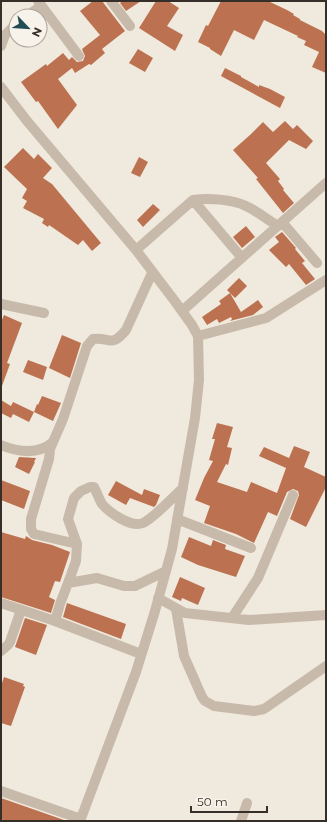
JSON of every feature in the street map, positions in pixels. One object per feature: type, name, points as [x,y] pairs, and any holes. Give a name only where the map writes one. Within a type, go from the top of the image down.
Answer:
[{"type":"street","points":[[111,1],[130,26]]},
{"type":"street","points":[[40,3],[79,56]]},
{"type":"street","points":[[1,46],[5,35],[8,32]]},
{"type":"street","points":[[1,87],[27,121],[136,250],[182,311],[198,336],[198,388],[195,418],[172,549],[141,654],[80,820],[1,792]]},
{"type":"street","points":[[182,311],[326,183]]},
{"type":"street","points":[[136,250],[193,200],[201,199],[233,202],[248,206],[280,224],[317,263]]},
{"type":"street","points":[[193,200],[242,258]]},
{"type":"street","points":[[77,544],[34,534],[31,529],[31,519],[53,442],[63,419],[87,346],[93,339],[112,341],[120,338],[126,330],[152,273]]},
{"type":"street","points":[[198,336],[266,318],[326,280]]},
{"type":"street","points":[[1,304],[44,313]]},
{"type":"street","points":[[1,445],[12,449],[30,451],[46,447],[53,442]]},
{"type":"street","points":[[55,621],[76,561],[77,544],[68,519],[74,498],[81,491],[94,487],[101,503],[112,513],[124,520],[139,524],[148,520],[182,488]]},
{"type":"street","points":[[232,618],[258,578],[293,495]]},
{"type":"street","points":[[177,519],[251,548]]},
{"type":"street","points":[[68,583],[97,578],[124,586],[135,586],[166,570]]},
{"type":"street","points":[[158,598],[176,609],[190,614],[255,620],[326,615]]},
{"type":"street","points":[[1,603],[55,621],[141,654]]},
{"type":"street","points":[[176,609],[184,656],[202,696],[209,704],[254,711],[264,709],[326,666]]},
{"type":"street","points":[[1,651],[10,642],[21,610]]},
{"type":"street","points":[[241,821],[247,803]]},
{"type":"building","points":[[93,1],[102,1],[125,31],[102,49],[105,53],[91,65],[89,64],[75,73],[72,68],[58,79],[77,105],[58,129],[38,101],[36,102],[21,82],[46,64],[47,66],[63,53],[69,60],[72,57],[77,62],[83,61],[85,56],[82,49],[100,35],[80,11]]},
{"type":"building","points":[[123,1],[141,1],[126,11],[120,3]]},
{"type":"building","points":[[156,1],[168,1],[179,8],[167,26],[183,35],[175,51],[139,28]]},
{"type":"building","points":[[221,1],[268,1],[287,10],[300,20],[322,31],[326,35],[326,73],[312,67],[319,52],[304,45],[306,41],[297,37],[298,36],[264,20],[254,40],[234,30],[221,56],[198,42],[206,25],[208,26]]},
{"type":"building","points":[[138,49],[153,58],[145,72],[129,63]]},
{"type":"building","points":[[225,68],[259,87],[259,85],[270,89],[285,97],[280,108],[221,76]]},
{"type":"building","points":[[285,121],[293,129],[297,125],[313,141],[306,149],[289,140],[266,163],[280,179],[278,181],[284,189],[283,190],[294,203],[283,213],[256,179],[258,178],[233,150],[263,122],[273,132]]},
{"type":"building","points":[[23,148],[34,159],[38,154],[52,168],[43,178],[52,184],[101,243],[92,251],[83,240],[78,245],[49,225],[48,227],[42,223],[44,219],[23,208],[27,201],[22,198],[27,189],[4,167]]},
{"type":"building","points":[[139,157],[148,162],[140,177],[131,173]]},
{"type":"building","points":[[153,204],[160,210],[143,227],[137,220]]},
{"type":"building","points":[[246,226],[255,237],[242,248],[233,237]]},
{"type":"building","points":[[282,232],[296,248],[295,249],[305,261],[302,263],[315,279],[306,285],[289,264],[286,267],[269,250],[279,242],[275,237]]},
{"type":"building","points":[[239,278],[247,286],[235,298],[227,290]]},
{"type":"building","points":[[230,293],[241,312],[258,300],[263,307],[253,315],[230,321],[232,319],[231,317],[219,323],[217,319],[207,325],[202,317],[221,304],[219,301]]},
{"type":"building","points":[[4,315],[22,323],[7,363],[10,364],[2,386],[1,322]]},
{"type":"building","points":[[62,335],[81,343],[70,378],[49,368]]},
{"type":"building","points":[[28,360],[47,367],[43,380],[23,372]]},
{"type":"building","points":[[42,396],[61,403],[53,421],[34,412]]},
{"type":"building","points":[[1,400],[11,406],[13,402],[34,412],[29,422],[13,414],[11,418],[1,413]]},
{"type":"building","points":[[217,423],[233,427],[227,447],[232,448],[228,465],[226,464],[217,482],[247,492],[251,482],[277,493],[286,468],[259,456],[264,447],[289,458],[294,446],[310,452],[304,467],[326,477],[326,487],[306,527],[290,519],[299,495],[298,491],[293,489],[287,492],[277,516],[268,512],[254,543],[236,534],[204,523],[210,506],[195,500],[213,461],[209,460],[215,439],[212,439]]},
{"type":"building","points":[[19,457],[36,458],[29,474],[15,467]]},
{"type":"building","points":[[1,480],[30,491],[24,509],[1,500]]},
{"type":"building","points":[[116,481],[142,495],[144,489],[160,495],[156,505],[154,507],[130,498],[126,505],[108,495]]},
{"type":"building","points":[[1,532],[25,539],[26,536],[32,540],[52,545],[70,552],[60,582],[55,581],[49,597],[55,600],[51,613],[1,597]]},
{"type":"building","points":[[189,537],[211,546],[213,540],[226,545],[225,549],[245,556],[236,577],[198,565],[181,557]]},
{"type":"building","points":[[180,577],[205,588],[198,605],[182,598],[181,601],[172,597]]},
{"type":"building","points":[[67,603],[126,624],[121,639],[63,617]]},
{"type":"building","points":[[25,618],[47,625],[36,655],[15,647]]},
{"type":"building","points":[[4,677],[24,684],[23,686],[25,687],[11,726],[1,723],[1,686]]},
{"type":"building","points":[[1,798],[64,821],[5,821],[1,819]]}]
